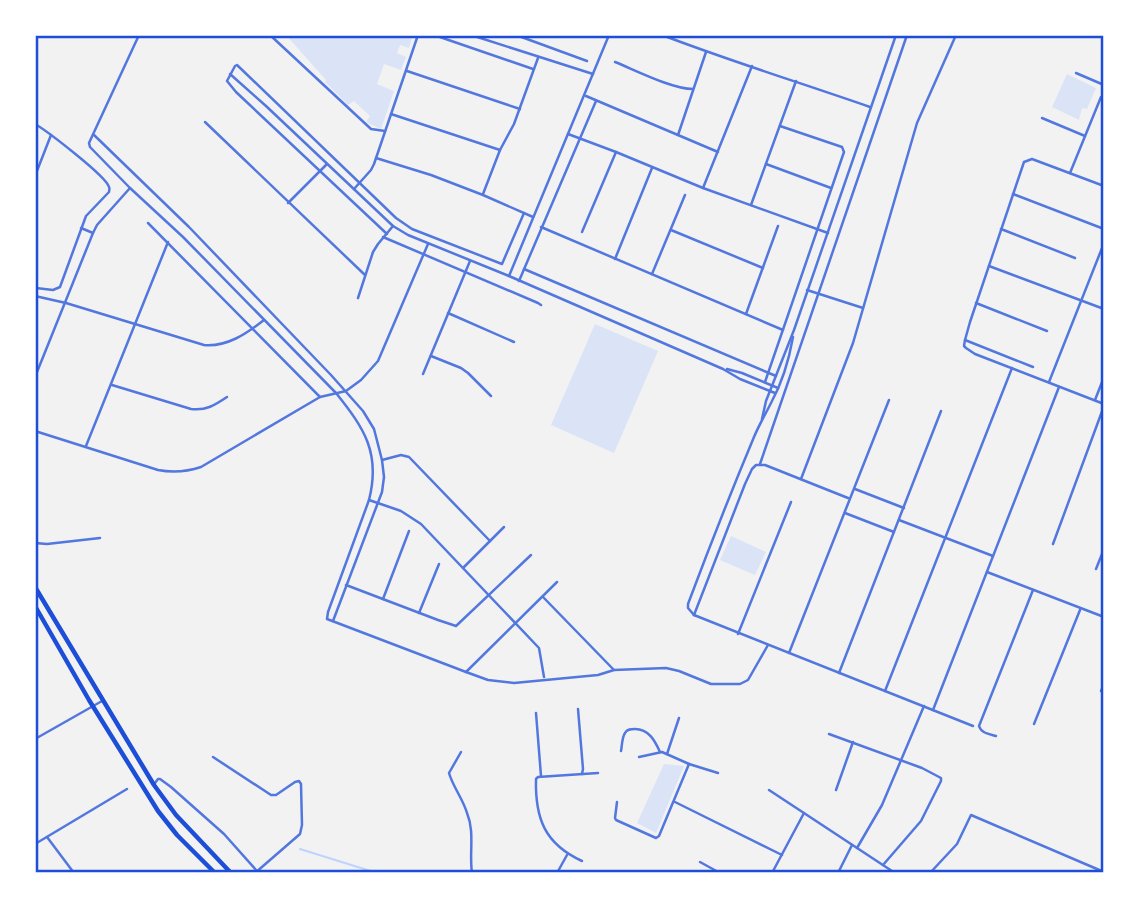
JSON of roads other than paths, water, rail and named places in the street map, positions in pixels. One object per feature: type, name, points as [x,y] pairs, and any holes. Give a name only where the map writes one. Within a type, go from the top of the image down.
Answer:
[{"type":"main road","points":[[35,587],[154,785],[176,814],[231,873]]},
{"type":"main road","points":[[35,606],[93,707],[158,811],[177,835],[215,873]]},
{"type":"street","points":[[139,35],[89,143],[92,150],[183,237],[336,393],[354,415],[369,446],[374,481],[327,619],[466,673],[502,683],[598,675],[614,670],[666,668],[711,684],[740,684],[748,680],[768,645]]},
{"type":"street","points":[[271,35],[371,129],[385,131]]},
{"type":"street","points":[[353,190],[370,170],[376,158],[418,35]]},
{"type":"street","points":[[434,35],[534,70]]},
{"type":"street","points":[[471,35],[593,74]]},
{"type":"street","points":[[516,35],[587,61]]},
{"type":"street","points":[[509,276],[609,35]]},
{"type":"street","points":[[662,35],[871,107]]},
{"type":"street","points":[[762,418],[769,391],[794,330],[896,35]]},
{"type":"street","points":[[760,464],[907,35]]},
{"type":"street","points":[[801,480],[845,368],[913,135],[956,35]]},
{"type":"street","points":[[678,135],[706,52]]},
{"type":"street","points":[[483,195],[538,58]]},
{"type":"street","points":[[614,62],[685,89],[693,89]]},
{"type":"street","points":[[524,213],[502,264],[404,224],[237,65],[230,74],[227,81],[236,92],[385,235],[541,306]]},
{"type":"street","points":[[702,188],[752,66]]},
{"type":"street","points":[[405,70],[520,108]]},
{"type":"street","points":[[1076,73],[1104,85]]},
{"type":"street","points":[[230,74],[393,226],[428,244],[509,276],[775,393]]},
{"type":"street","points":[[751,205],[796,81]]},
{"type":"street","points":[[584,95],[718,152]]},
{"type":"street","points":[[1070,173],[1101,97]]},
{"type":"street","points":[[519,281],[596,101]]},
{"type":"street","points":[[391,114],[500,150]]},
{"type":"street","points":[[1042,118],[1085,136]]},
{"type":"street","points":[[205,122],[365,275]]},
{"type":"street","points":[[35,124],[109,185],[109,192],[86,216],[60,287],[53,290],[36,288]]},
{"type":"street","points":[[765,382],[844,149],[780,125]]},
{"type":"street","points":[[94,134],[189,227],[346,391],[374,429],[382,460],[383,485],[379,504],[333,621]]},
{"type":"street","points":[[568,134],[702,188],[828,233]]},
{"type":"street","points":[[35,176],[51,135]]},
{"type":"street","points":[[582,232],[616,152]]},
{"type":"street","points":[[376,158],[431,175],[534,217]]},
{"type":"street","points":[[1053,544],[1104,405],[975,354],[964,346],[1024,162],[1032,159],[1104,187]]},
{"type":"street","points":[[288,203],[327,164]]},
{"type":"street","points":[[766,164],[831,187]]},
{"type":"street","points":[[615,259],[652,168]]},
{"type":"street","points":[[35,377],[97,225],[130,188]]},
{"type":"street","points":[[1013,194],[1104,229]]},
{"type":"street","points":[[652,275],[685,195]]},
{"type":"street","points":[[148,223],[320,397]]},
{"type":"street","points":[[358,298],[373,251],[393,226]]},
{"type":"street","points":[[746,314],[778,226]]},
{"type":"street","points":[[81,228],[93,233]]},
{"type":"street","points":[[541,228],[783,330]]},
{"type":"street","points":[[1001,229],[1075,258]]},
{"type":"street","points":[[671,230],[763,268]]},
{"type":"street","points":[[86,446],[168,242]]},
{"type":"street","points":[[1049,383],[1104,243]]},
{"type":"street","points":[[35,431],[158,470],[186,472],[201,467],[320,397],[346,391],[361,380],[378,361],[428,244]]},
{"type":"street","points":[[422,374],[470,261]]},
{"type":"street","points":[[989,265],[1104,309]]},
{"type":"street","points":[[523,269],[776,376]]},
{"type":"street","points":[[807,290],[863,308]]},
{"type":"street","points":[[35,296],[204,345],[225,344],[264,320]]},
{"type":"street","points":[[976,303],[1047,331]]},
{"type":"street","points":[[448,313],[514,342]]},
{"type":"street","points":[[794,330],[790,357],[726,504],[688,608],[694,615],[738,634],[973,726]]},
{"type":"street","points":[[965,340],[1033,367]]},
{"type":"street","points":[[431,356],[468,373],[491,396]]},
{"type":"street","points":[[885,691],[1012,368]]},
{"type":"street","points":[[723,369],[742,373],[778,388]]},
{"type":"street","points":[[1095,401],[1104,377]]},
{"type":"street","points":[[110,384],[200,411],[227,397]]},
{"type":"street","points":[[933,710],[1059,387]]},
{"type":"street","points":[[789,653],[889,400]]},
{"type":"street","points":[[839,673],[941,411]]},
{"type":"street","points":[[382,460],[401,455],[409,457],[490,541]]},
{"type":"street","points":[[694,615],[753,467],[760,464],[850,499]]},
{"type":"street","points":[[854,489],[904,508]]},
{"type":"street","points":[[369,500],[401,511],[421,524],[540,650],[544,679]]},
{"type":"street","points":[[738,634],[791,502]]},
{"type":"street","points":[[845,512],[894,532]]},
{"type":"street","points":[[899,520],[993,556]]},
{"type":"street","points":[[463,568],[505,527]]},
{"type":"street","points":[[383,599],[410,531]]},
{"type":"street","points":[[36,548],[36,542],[100,538]]},
{"type":"street","points":[[1096,569],[1104,549]]},
{"type":"street","points":[[346,585],[438,621],[456,625],[531,555]]},
{"type":"street","points":[[419,612],[439,564]]},
{"type":"street","points":[[987,572],[1104,617]]},
{"type":"street","points":[[466,673],[557,583]]},
{"type":"street","points":[[996,736],[984,732],[979,726],[1033,590]]},
{"type":"street","points":[[543,597],[614,670]]},
{"type":"street","points":[[1034,724],[1081,609]]},
{"type":"street","points":[[1101,691],[1104,684]]},
{"type":"street","points":[[35,739],[104,700]]},
{"type":"street","points":[[857,848],[882,805],[924,706]]},
{"type":"street","points":[[578,709],[582,774]]},
{"type":"street","points":[[536,713],[541,777]]},
{"type":"street","points":[[667,754],[679,718]]},
{"type":"street","points":[[621,751],[625,733],[637,729],[652,737],[660,752]]},
{"type":"street","points":[[829,734],[941,778],[937,792],[921,821],[883,865]]},
{"type":"street","points":[[836,790],[853,742]]},
{"type":"street","points":[[461,752],[449,773],[470,821],[472,873]]},
{"type":"street","points":[[639,757],[660,752],[718,773]]},
{"type":"street","points":[[154,785],[160,779],[171,787],[224,834],[257,873],[302,830],[300,782],[271,795],[213,757]]},
{"type":"street","points":[[617,802],[616,820],[656,838],[689,764]]},
{"type":"street","points":[[582,861],[568,854],[547,836],[541,822],[535,782],[537,777],[597,773]]},
{"type":"street","points":[[35,844],[127,789]]},
{"type":"street","points":[[769,790],[895,873]]},
{"type":"street","points":[[674,802],[782,855]]},
{"type":"street","points":[[772,873],[804,813]]},
{"type":"street","points":[[930,873],[957,844],[971,815],[1104,872]]},
{"type":"street","points":[[47,837],[74,873]]},
{"type":"street","points":[[838,873],[852,845]]},
{"type":"street","points":[[557,873],[568,854]]},
{"type":"street","points":[[700,862],[720,873]]},
{"type":"waterway","points":[[300,849],[377,873]]}]
